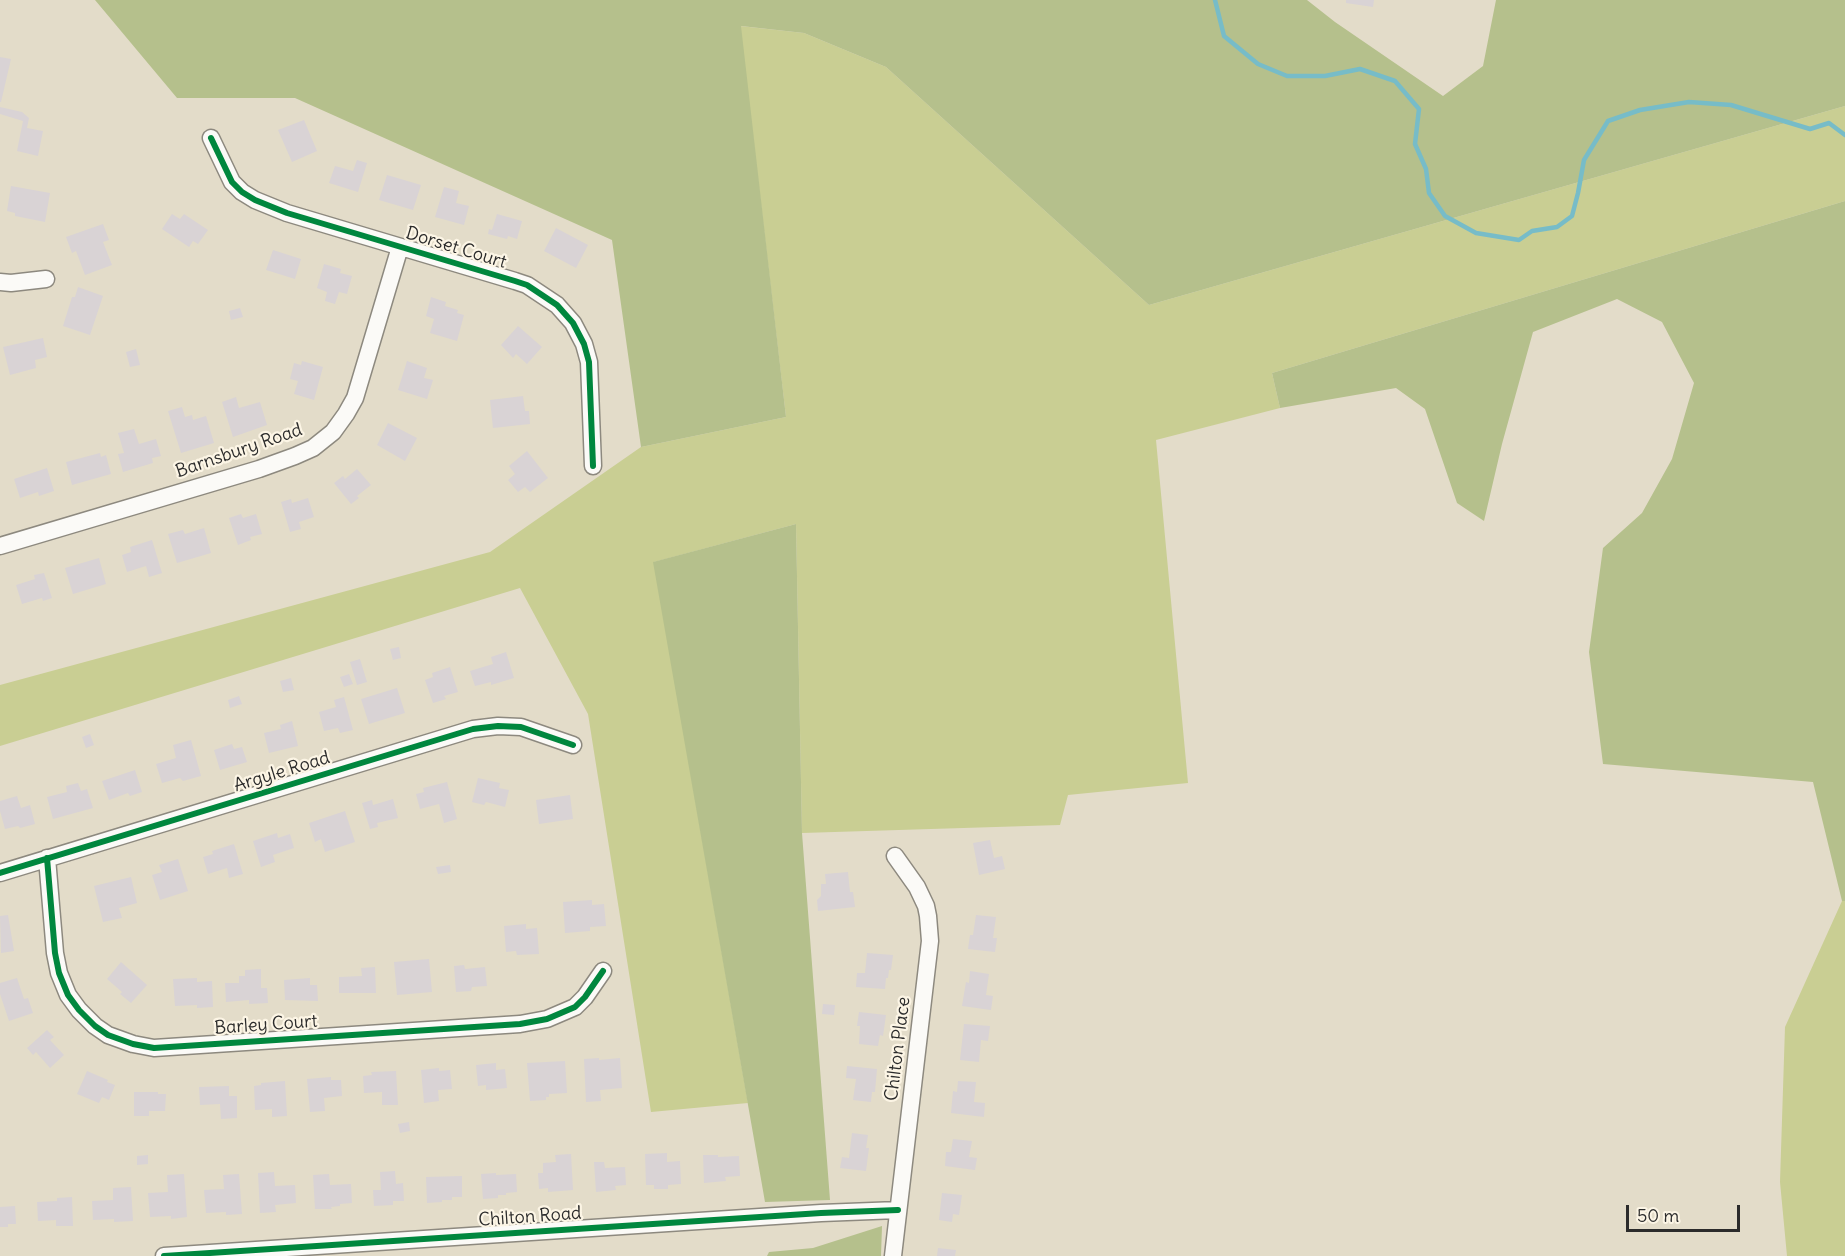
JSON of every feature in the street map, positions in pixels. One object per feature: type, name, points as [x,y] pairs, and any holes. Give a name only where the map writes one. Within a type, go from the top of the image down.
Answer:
[{"type":"street","name":"Dorset Court","points":[[211,138],[232,182],[255,200],[287,213],[527,285],[557,305],[573,323],[584,344],[589,362],[593,466]]},
{"type":"street","name":"Barnsbury Road","points":[[0,546],[259,468],[313,448],[333,432],[355,398],[400,247]]},
{"type":"street","points":[[0,282],[46,279]]},
{"type":"street","name":"Argyle Road","points":[[0,873],[472,729],[498,726],[521,727],[573,745]]},
{"type":"street","name":"Chilton Place","points":[[893,1256],[930,941],[926,906],[917,887],[895,856]]},
{"type":"street","name":"Barley Court","points":[[47,858],[55,953],[59,973],[68,995],[95,1026],[108,1035],[133,1044],[154,1048],[520,1024],[547,1019],[575,1007],[603,971]]},
{"type":"street","name":"Chilton Road","points":[[164,1256],[820,1213],[898,1210]]},
{"type":"green space","points":[[95,0],[1307,0],[1335,22],[1443,96],[1483,66],[1496,0],[1845,0],[1845,106],[1149,305],[886,67],[804,33],[741,26],[786,417],[641,447],[612,240],[295,98],[177,98]]},
{"type":"green space","points":[[740,26],[804,33],[886,67],[1149,305],[1845,106],[1845,201],[1272,373],[1280,408],[1156,440],[1188,783],[1068,795],[1060,825],[802,833],[796,524],[654,562],[748,1103],[651,1112],[588,714],[520,588],[0,746],[0,685],[490,552],[641,447],[786,417]]},
{"type":"green space","points":[[1845,201],[1845,901],[1842,901],[1813,782],[1603,764],[1589,652],[1603,548],[1642,513],[1672,459],[1694,383],[1662,322],[1617,299],[1533,332],[1502,444],[1484,521],[1457,503],[1425,409],[1396,388],[1280,408],[1272,373]]},
{"type":"green space","points":[[796,524],[802,833],[830,1200],[765,1202],[653,562]]},
{"type":"green space","points":[[1842,901],[1845,901],[1845,1256],[1787,1256],[1780,1182],[1785,1027]]},
{"type":"green space","points":[[882,1226],[881,1256],[767,1256],[769,1252],[813,1248]]},
{"type":"building","points":[[1346,0],[1374,0],[1373,7],[1346,3]]},
{"type":"building","points":[[0,57],[11,59],[1,102],[0,102]]},
{"type":"building","points":[[0,107],[22,112],[29,118],[27,128],[43,131],[38,156],[17,151],[23,121],[0,114]]},
{"type":"building","points":[[304,120],[317,151],[292,162],[278,130]]},
{"type":"building","points":[[357,160],[367,163],[358,192],[329,183],[335,166],[353,171]]},
{"type":"building","points":[[387,175],[421,185],[413,210],[379,200]]},
{"type":"building","points":[[11,186],[50,193],[45,222],[15,216],[15,213],[7,211]]},
{"type":"building","points":[[444,187],[459,191],[456,203],[469,206],[464,225],[435,217]]},
{"type":"building","points":[[172,214],[180,219],[184,214],[208,230],[198,244],[193,241],[189,247],[162,229]]},
{"type":"building","points":[[497,214],[522,221],[517,239],[488,234],[489,229],[492,230]]},
{"type":"building","points":[[103,224],[109,240],[103,242],[112,265],[85,275],[76,251],[72,253],[66,237]]},
{"type":"building","points":[[556,228],[588,245],[576,268],[544,251]]},
{"type":"building","points":[[273,250],[301,259],[295,279],[266,270]]},
{"type":"building","points":[[324,264],[341,269],[340,273],[352,276],[347,294],[339,292],[335,304],[325,301],[327,292],[317,288]]},
{"type":"building","points":[[78,287],[103,296],[90,335],[63,326],[72,297],[75,297]]},
{"type":"building","points":[[431,297],[446,302],[445,306],[458,310],[457,313],[464,315],[457,341],[430,333],[434,319],[426,316]]},
{"type":"building","points":[[240,308],[243,317],[231,320],[229,311]]},
{"type":"building","points":[[518,326],[542,347],[527,364],[516,354],[513,358],[501,345]]},
{"type":"building","points":[[43,338],[47,357],[35,360],[36,368],[10,375],[3,347]]},
{"type":"building","points":[[136,349],[140,365],[130,367],[126,352]]},
{"type":"building","points":[[302,361],[323,367],[314,400],[294,394],[298,381],[290,379],[294,363],[301,365]]},
{"type":"building","points":[[407,361],[427,368],[424,378],[433,380],[427,399],[398,390]]},
{"type":"building","points":[[523,396],[525,411],[529,411],[530,424],[493,428],[490,400]]},
{"type":"building","points":[[236,397],[239,408],[260,402],[267,425],[233,437],[222,402]]},
{"type":"building","points":[[182,407],[185,417],[192,415],[193,420],[206,416],[214,443],[181,453],[168,411]]},
{"type":"building","points":[[388,423],[417,438],[405,461],[377,445]]},
{"type":"building","points":[[134,429],[139,444],[156,439],[161,456],[152,458],[153,463],[123,472],[118,454],[124,453],[118,433]]},
{"type":"building","points":[[527,451],[548,478],[530,492],[525,487],[518,492],[508,480],[515,474],[509,466]]},
{"type":"building","points":[[100,453],[101,457],[106,455],[111,474],[72,485],[66,462]]},
{"type":"building","points":[[47,468],[54,491],[39,496],[38,492],[20,498],[14,479]]},
{"type":"building","points":[[357,469],[371,485],[351,504],[334,483],[343,476],[345,479]]},
{"type":"building","points":[[308,498],[314,517],[299,522],[301,529],[290,532],[281,502],[291,499],[292,503]]},
{"type":"building","points":[[241,514],[243,518],[256,514],[262,534],[250,537],[251,540],[238,545],[229,518]]},
{"type":"building","points":[[204,528],[211,553],[177,563],[168,534],[183,530],[185,534]]},
{"type":"building","points":[[152,540],[162,573],[149,577],[146,566],[127,572],[122,555],[131,552],[130,547]]},
{"type":"building","points":[[99,558],[106,584],[73,594],[65,568]]},
{"type":"building","points":[[44,573],[52,598],[43,601],[42,598],[22,604],[16,585],[35,579],[34,575]]},
{"type":"building","points":[[399,647],[401,658],[393,660],[390,649]]},
{"type":"building","points":[[506,652],[514,678],[491,685],[491,682],[475,686],[470,671],[493,664],[491,657]]},
{"type":"building","points":[[360,659],[367,682],[357,685],[350,662]]},
{"type":"building","points":[[450,667],[458,692],[444,696],[446,699],[433,703],[425,680],[433,677],[432,673]]},
{"type":"building","points":[[349,674],[353,684],[344,687],[340,677]]},
{"type":"building","points":[[291,678],[294,690],[283,692],[280,681]]},
{"type":"building","points":[[397,688],[405,713],[369,724],[361,699]]},
{"type":"building","points":[[239,696],[242,704],[230,708],[228,700]]},
{"type":"building","points":[[344,697],[353,730],[340,733],[338,728],[324,731],[319,712],[336,707],[334,700]]},
{"type":"building","points":[[292,721],[298,746],[269,753],[264,733],[281,729],[280,725]]},
{"type":"building","points":[[90,734],[94,745],[86,748],[82,737]]},
{"type":"building","points":[[191,740],[201,776],[162,783],[156,764],[176,758],[173,745]]},
{"type":"building","points":[[232,744],[234,749],[242,747],[247,762],[220,770],[214,750]]},
{"type":"building","points":[[135,770],[142,792],[130,796],[128,793],[109,800],[102,781]]},
{"type":"building","points":[[478,778],[500,783],[499,788],[509,790],[505,807],[486,802],[484,805],[472,802]]},
{"type":"building","points":[[447,782],[457,819],[444,823],[439,804],[420,809],[416,794],[424,792],[423,788]]},
{"type":"building","points":[[78,783],[81,791],[87,789],[93,808],[53,819],[47,797],[67,792],[66,786]]},
{"type":"building","points":[[570,795],[573,819],[539,824],[536,800]]},
{"type":"building","points":[[17,796],[21,808],[30,805],[35,824],[5,829],[0,801]]},
{"type":"building","points":[[393,799],[398,818],[377,823],[378,827],[370,829],[362,803],[372,800],[373,805]]},
{"type":"building","points":[[345,811],[355,842],[325,852],[321,839],[315,842],[309,823]]},
{"type":"building","points":[[277,833],[278,838],[290,834],[294,848],[273,855],[275,862],[261,867],[253,841]]},
{"type":"building","points":[[990,840],[994,858],[1002,856],[1005,869],[979,875],[973,843]]},
{"type":"building","points":[[234,844],[243,874],[229,878],[227,868],[208,874],[203,857],[213,854],[212,851]]},
{"type":"building","points":[[178,859],[188,891],[160,900],[152,875],[162,872],[159,865]]},
{"type":"building","points":[[450,865],[451,872],[438,874],[436,867]]},
{"type":"building","points":[[848,872],[850,892],[853,892],[855,907],[818,911],[817,900],[821,896],[821,884],[826,884],[825,874]]},
{"type":"building","points":[[131,877],[137,903],[119,908],[122,918],[103,922],[94,886]]},
{"type":"building","points":[[592,900],[592,905],[604,904],[606,926],[590,927],[590,931],[565,933],[563,902]]},
{"type":"building","points":[[8,915],[14,951],[1,953],[0,916]]},
{"type":"building","points":[[976,915],[996,917],[993,938],[997,938],[995,952],[968,949]]},
{"type":"building","points":[[526,924],[526,929],[537,928],[539,954],[517,955],[516,951],[506,952],[504,926]]},
{"type":"building","points":[[867,953],[893,955],[885,989],[856,987],[857,973],[865,973]]},
{"type":"building","points":[[429,959],[432,992],[397,995],[394,962]]},
{"type":"building","points":[[121,962],[147,985],[131,1003],[107,979]]},
{"type":"building","points":[[464,965],[465,969],[485,967],[487,986],[472,987],[471,991],[456,992],[454,966]]},
{"type":"building","points":[[375,967],[376,993],[339,993],[339,977],[362,976],[361,968]]},
{"type":"building","points":[[261,969],[261,988],[267,988],[268,1003],[249,1004],[249,1000],[226,1002],[225,983],[239,983],[239,976],[245,976],[245,970]]},
{"type":"building","points":[[970,971],[989,974],[986,995],[993,996],[991,1010],[962,1006]]},
{"type":"building","points":[[17,978],[24,999],[28,998],[33,1013],[9,1021],[0,994],[0,983]]},
{"type":"building","points":[[197,978],[197,982],[212,981],[213,1007],[175,1006],[173,979]]},
{"type":"building","points":[[310,978],[310,985],[317,985],[318,1001],[285,1000],[284,980]]},
{"type":"building","points":[[823,1004],[835,1005],[834,1015],[822,1014]]},
{"type":"building","points":[[859,1012],[886,1015],[883,1036],[880,1035],[878,1046],[859,1044],[860,1026],[857,1026]]},
{"type":"building","points":[[964,1024],[990,1026],[988,1041],[981,1040],[979,1062],[960,1060]]},
{"type":"building","points":[[47,1030],[54,1037],[50,1040],[64,1055],[50,1068],[36,1052],[33,1055],[27,1048]]},
{"type":"building","points":[[599,1058],[599,1060],[620,1058],[622,1088],[600,1090],[601,1101],[586,1102],[584,1059]]},
{"type":"building","points":[[565,1061],[567,1093],[549,1094],[546,1100],[530,1101],[527,1063]]},
{"type":"building","points":[[496,1063],[496,1070],[505,1069],[507,1088],[486,1090],[486,1085],[478,1086],[476,1065]]},
{"type":"building","points":[[847,1066],[877,1069],[875,1092],[872,1092],[871,1102],[853,1100],[856,1079],[846,1078]]},
{"type":"building","points":[[439,1068],[439,1071],[450,1070],[452,1089],[438,1090],[439,1101],[424,1103],[421,1070]]},
{"type":"building","points":[[87,1071],[115,1085],[109,1100],[102,1097],[99,1103],[77,1094]]},
{"type":"building","points":[[396,1071],[398,1105],[382,1105],[382,1092],[364,1093],[363,1076],[372,1075],[371,1072]]},
{"type":"building","points":[[331,1077],[331,1080],[341,1080],[342,1096],[324,1098],[325,1111],[310,1112],[307,1079]]},
{"type":"building","points":[[285,1081],[287,1116],[272,1117],[272,1109],[255,1110],[254,1086],[261,1085],[261,1083]]},
{"type":"building","points":[[958,1081],[976,1082],[974,1102],[985,1103],[984,1117],[951,1113],[953,1091],[957,1092]]},
{"type":"building","points":[[229,1086],[229,1096],[237,1096],[237,1118],[221,1119],[220,1104],[200,1105],[199,1087]]},
{"type":"building","points":[[134,1092],[166,1094],[165,1111],[149,1111],[149,1116],[134,1116]]},
{"type":"building","points":[[409,1122],[410,1131],[400,1133],[398,1124]]},
{"type":"building","points":[[852,1133],[868,1135],[866,1171],[840,1168],[842,1157],[849,1158]]},
{"type":"building","points":[[953,1139],[972,1141],[969,1157],[977,1158],[975,1170],[945,1166],[946,1152],[951,1152]]},
{"type":"building","points":[[667,1153],[667,1162],[680,1161],[681,1184],[668,1185],[668,1189],[654,1189],[654,1185],[646,1185],[645,1154]]},
{"type":"building","points":[[571,1154],[573,1190],[548,1192],[548,1188],[539,1189],[538,1173],[543,1173],[543,1163],[556,1162],[555,1155]]},
{"type":"building","points":[[148,1155],[148,1164],[137,1165],[137,1156]]},
{"type":"building","points":[[703,1155],[739,1156],[740,1176],[725,1177],[726,1181],[704,1183]]},
{"type":"building","points":[[594,1162],[604,1162],[605,1168],[625,1167],[626,1185],[615,1186],[616,1190],[596,1192]]},
{"type":"building","points":[[395,1171],[396,1184],[403,1183],[404,1201],[393,1201],[393,1205],[374,1206],[373,1190],[381,1190],[380,1172]]},
{"type":"building","points":[[274,1172],[275,1186],[295,1185],[296,1203],[275,1205],[276,1212],[260,1213],[258,1173]]},
{"type":"building","points":[[496,1173],[496,1175],[516,1174],[517,1192],[498,1195],[498,1198],[483,1199],[481,1174]]},
{"type":"building","points":[[184,1174],[187,1217],[171,1219],[171,1216],[150,1217],[148,1193],[168,1192],[167,1175]]},
{"type":"building","points":[[239,1174],[242,1214],[206,1213],[204,1190],[224,1189],[223,1175]]},
{"type":"building","points":[[329,1174],[330,1185],[351,1184],[352,1203],[340,1204],[340,1206],[331,1207],[332,1209],[315,1209],[313,1175]]},
{"type":"building","points":[[462,1176],[462,1197],[427,1203],[426,1177]]},
{"type":"building","points":[[131,1187],[133,1221],[93,1220],[92,1201],[113,1200],[113,1188]]},
{"type":"building","points":[[942,1193],[962,1195],[959,1215],[953,1214],[952,1222],[939,1220]]},
{"type":"building","points":[[72,1197],[73,1226],[56,1226],[56,1220],[38,1221],[37,1202],[57,1201],[57,1198]]},
{"type":"building","points":[[15,1206],[16,1224],[0,1227],[0,1207]]},
{"type":"building","points":[[938,1248],[956,1250],[955,1256],[937,1256]]},
{"type":"waterway","points":[[1215,0],[1224,36],[1258,64],[1287,76],[1325,76],[1360,69],[1395,81],[1419,109],[1415,144],[1426,169],[1429,193],[1445,216],[1476,233],[1519,240],[1532,231],[1557,227],[1572,216],[1584,160],[1608,121],[1640,110],[1689,102],[1731,105],[1810,129],[1829,123],[1845,135]]},
{"type":"cycle path","points":[[211,138],[232,182],[255,200],[287,213],[527,285],[557,305],[573,323],[584,344],[589,362],[593,466]]},
{"type":"cycle path","points":[[0,873],[473,729],[498,726],[521,727],[573,745]]},
{"type":"cycle path","points":[[47,858],[55,953],[59,973],[68,995],[95,1026],[108,1035],[133,1044],[154,1048],[520,1024],[547,1019],[575,1007],[603,971]]},
{"type":"cycle path","points":[[164,1256],[821,1213],[898,1210]]}]
